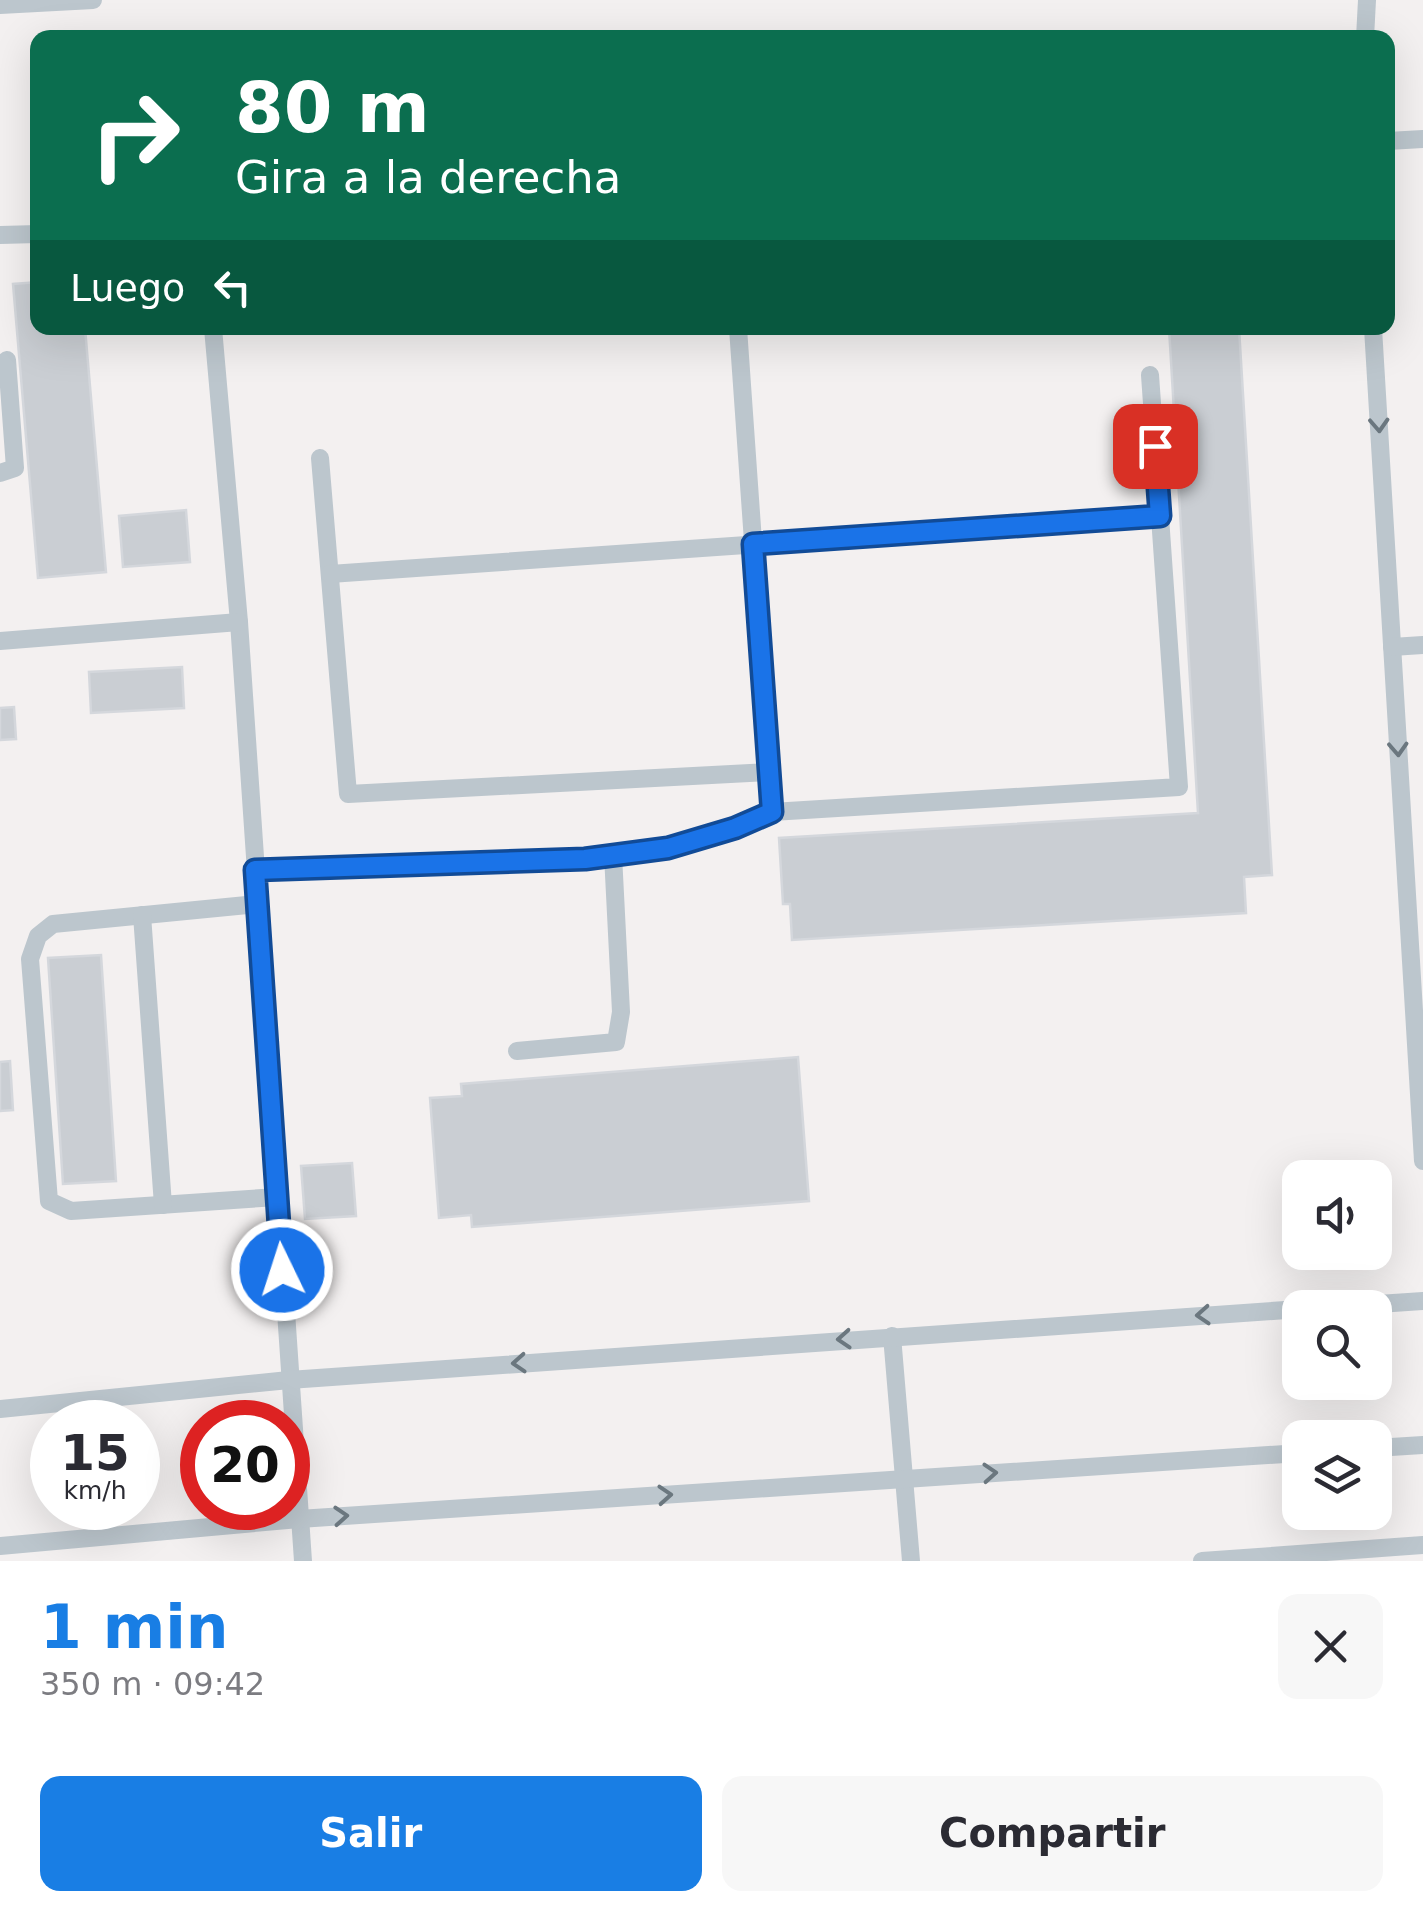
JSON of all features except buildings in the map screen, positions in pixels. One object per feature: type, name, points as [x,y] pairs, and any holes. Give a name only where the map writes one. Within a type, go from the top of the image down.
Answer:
[{"type":"lane","points":[[0,6],[94,0]]},
{"type":"lane","points":[[1365,30],[1367,0]]},
{"type":"lane","points":[[1395,140],[1423,138]]},
{"type":"lane","points":[[0,235],[30,234]]},
{"type":"lane","points":[[214,335],[239,622],[290,1400]]},
{"type":"lane","points":[[738,335],[772,812]]},
{"type":"lane","points":[[1373,335],[1419,1031],[1423,1161]]},
{"type":"lane","points":[[0,474],[16,468],[7,360]]},
{"type":"lane","points":[[255,870],[585,859],[668,848],[735,828],[772,812],[1180,788],[1150,376]]},
{"type":"lane","points":[[320,458],[348,794],[770,772]]},
{"type":"lane","points":[[330,574],[1160,516]]},
{"type":"lane","points":[[0,624],[1,641],[239,622]]},
{"type":"lane","points":[[1392,647],[1423,645]]},
{"type":"lane","points":[[517,1051],[616,1042],[621,1012],[613,855]]},
{"type":"lane","points":[[258,904],[52,924],[38,936],[30,959],[50,1201],[70,1211],[277,1197]]},
{"type":"lane","points":[[142,915],[162,1205]]},
{"type":"lane","points":[[1392,1302],[1423,1300]]},
{"type":"lane","points":[[0,1409],[288,1380],[1282,1310]]},
{"type":"lane","points":[[892,1336],[911,1561]]},
{"type":"lane","points":[[1392,1447],[1423,1445]]},
{"type":"lane","points":[[310,1517],[1282,1454]]},
{"type":"lane","points":[[0,1546],[180,1529]]},
{"type":"lane","points":[[300,1530],[303,1561]]},
{"type":"lane","points":[[1202,1561],[1423,1546]]},
{"type":"route","points":[[282,1270],[255,870],[585,859],[668,848],[735,828],[772,812],[753,544],[1160,516],[1155,446]]}]
